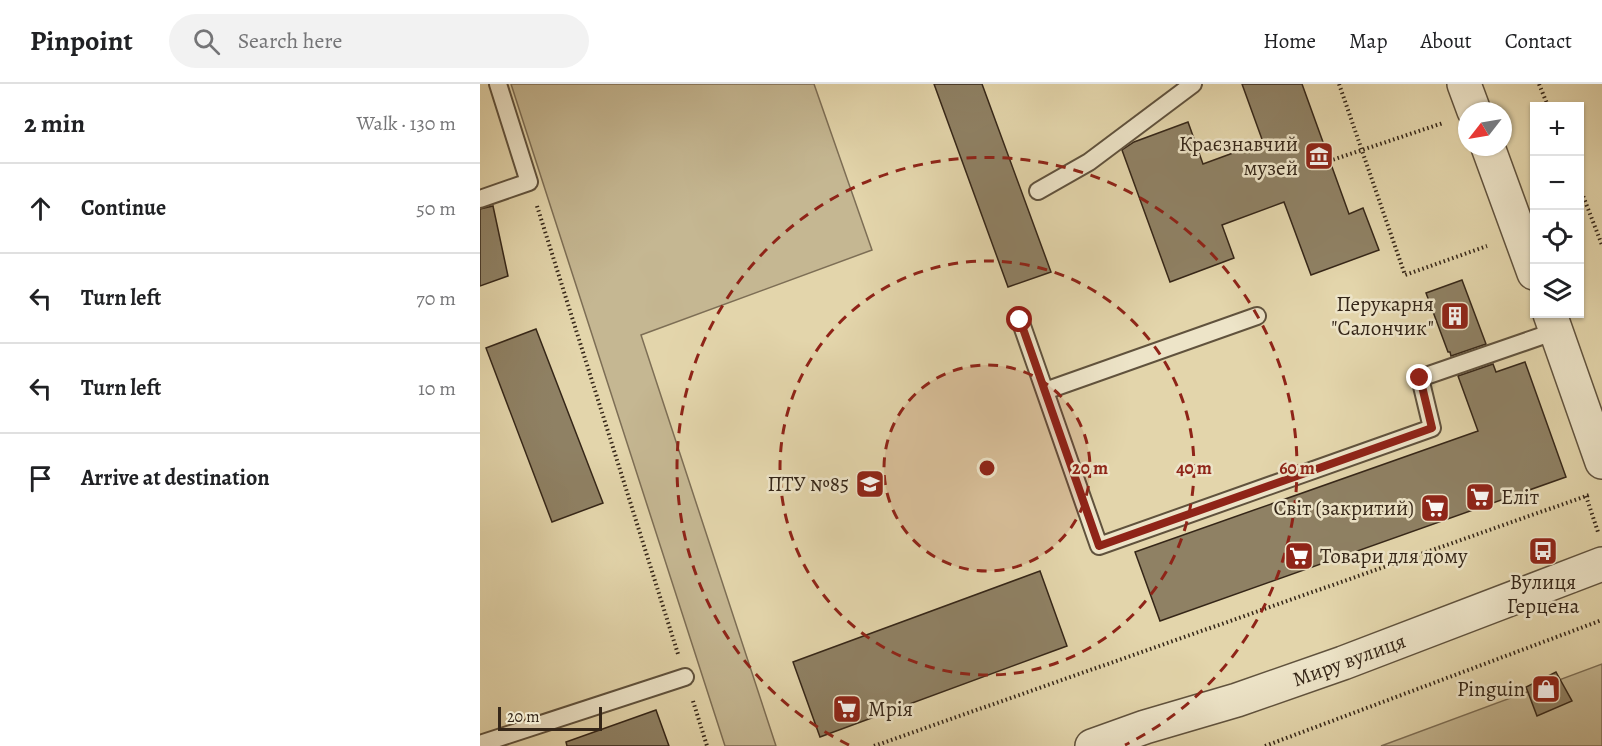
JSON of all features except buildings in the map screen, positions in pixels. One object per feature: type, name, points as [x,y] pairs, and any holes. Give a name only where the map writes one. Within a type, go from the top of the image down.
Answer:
[{"type":"street","points":[[1463,102],[1464,84]]},
{"type":"street","points":[[1491,156],[1531,264]]},
{"type":"street","points":[[1553,322],[1602,462]]},
{"type":"street","name":"Миру вулиця","points":[[1092,746],[1145,727],[1237,700],[1343,663],[1600,548]]},
{"type":"lane","points":[[480,199],[529,182],[498,84]]},
{"type":"lane","points":[[1038,191],[1089,162],[1194,84]]},
{"type":"lane","points":[[1045,391],[1257,316]]},
{"type":"lane","points":[[1020,320],[1099,546],[1432,428],[1420,378],[1553,322]]},
{"type":"lane","points":[[480,744],[685,677]]},
{"type":"path","points":[[1339,84],[1405,276],[1496,242]]},
{"type":"path","points":[[1539,84],[1546,102]]},
{"type":"path","points":[[1329,160],[1458,117]]},
{"type":"path","points":[[529,182],[707,746]]},
{"type":"path","points":[[1584,199],[1602,246]]},
{"type":"path","points":[[874,746],[1594,493]]},
{"type":"path","points":[[1586,496],[1600,548]]},
{"type":"path","points":[[1265,746],[1602,621]]},
{"type":"shaded area","points":[[511,84],[814,84],[872,250],[641,335],[776,746],[725,746]]},
{"type":"shaded area","points":[[1602,664],[1602,746],[1381,746]]},
{"type":"place","name":"Краєзнавчий музей","points":[[1319,156]]},
{"type":"place","name":"Перукарня \"Салончик\"","points":[[1455,316]]},
{"type":"place","name":"ПТУ №85","points":[[870,484]]},
{"type":"place","name":"Еліт","points":[[1480,497]]},
{"type":"place","name":"Світ (закритий)","points":[[1435,508]]},
{"type":"place","name":"Вулиця Герцена","points":[[1543,551]]},
{"type":"place","name":"Товари для дому","points":[[1299,556]]},
{"type":"place","name":"Pinguin","points":[[1546,689]]},
{"type":"place","name":"Мрія","points":[[847,709]]},
{"type":"route","points":[[1020,320],[1099,546],[1432,428],[1420,378]]}]
